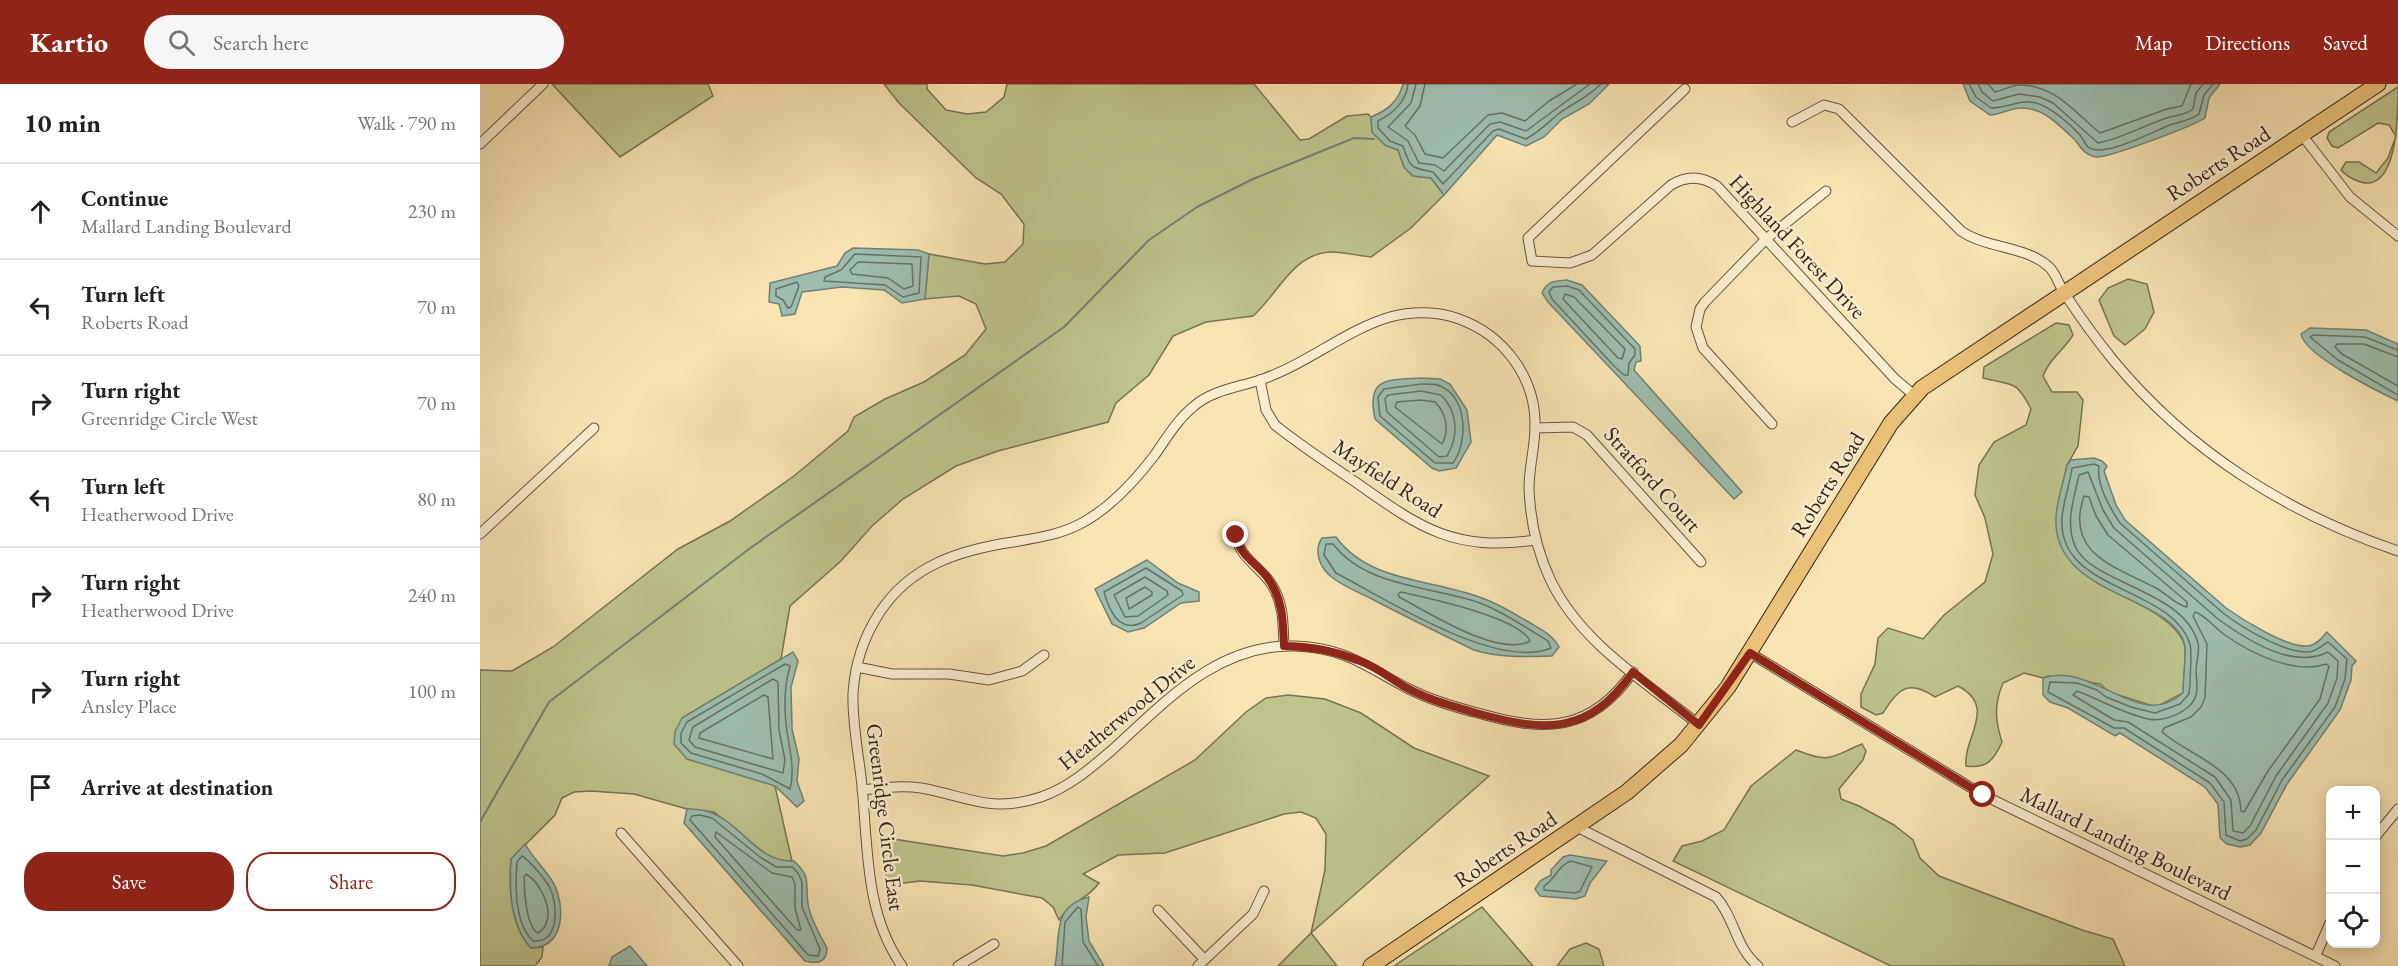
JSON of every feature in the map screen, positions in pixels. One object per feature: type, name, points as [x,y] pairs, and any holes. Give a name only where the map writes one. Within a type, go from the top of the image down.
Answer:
[{"type":"main road","name":"Roberts Road","points":[[1371,966],[1636,785],[1699,725],[1750,653],[1891,423],[1914,395],[1937,376],[2378,84]]},
{"type":"street","points":[[480,144],[543,84]]},
{"type":"street","name":"Highland Forest Drive","points":[[1685,89],[1527,238],[1532,261],[1557,264],[1582,260],[1602,249],[1671,185],[1694,178],[1704,179],[1717,186],[1895,380],[1914,395]]},
{"type":"street","points":[[1792,122],[1824,105],[1839,109],[1961,231],[1981,242],[2040,261],[2050,268],[2063,292],[2119,368],[2169,418],[2211,453],[2251,482],[2307,514],[2398,551]]},
{"type":"street","points":[[2302,135],[2350,197],[2398,236]]},
{"type":"street","points":[[1772,424],[1703,348],[1696,327],[1700,309],[1766,239],[1826,191]]},
{"type":"street","name":"Greenridge Circle East","points":[[902,966],[888,943],[874,905],[853,708],[857,667],[869,631],[878,614],[912,577],[938,561],[963,551],[1049,536],[1079,525],[1102,510],[1122,492],[1195,405],[1213,394],[1260,380],[1310,359],[1375,323],[1401,314],[1435,314],[1460,319],[1482,330],[1512,357],[1531,393],[1535,428],[1529,482],[1536,540],[1551,580],[1566,606],[1592,638],[1699,725]]},
{"type":"street","name":"Mayfield Road","points":[[1260,380],[1266,410],[1275,425],[1417,525],[1444,536],[1472,542],[1504,544],[1536,540]]},
{"type":"street","name":"Stratford Court","points":[[1535,428],[1573,427],[1587,435],[1701,562]]},
{"type":"street","points":[[480,534],[594,428]]},
{"type":"street","points":[[1236,535],[1244,555],[1267,578],[1278,596],[1283,616],[1284,646]]},
{"type":"street","name":"Heatherwood Drive","points":[[862,790],[909,787],[981,804],[1012,803],[1040,797],[1084,775],[1180,689],[1205,671],[1249,652],[1284,646],[1340,653],[1376,668],[1423,696],[1530,726],[1560,725],[1587,716],[1613,698],[1633,672]]},
{"type":"street","name":"Mallard Landing Boulevard","points":[[1750,653],[1986,797],[2335,966]]},
{"type":"street","points":[[857,667],[892,674],[940,674],[988,680],[1022,671],[1044,655]]},
{"type":"street","points":[[2380,831],[2398,809]]},
{"type":"street","points":[[1577,827],[1716,897],[1726,910],[1740,945],[1758,966]]},
{"type":"street","points":[[621,832],[738,966]]},
{"type":"street","points":[[1158,910],[1201,963],[1252,914],[1264,891]]},
{"type":"street","points":[[2316,955],[2326,934]]},
{"type":"street","points":[[958,966],[994,944]]},
{"type":"green space","points":[[552,84],[708,84],[713,96],[620,157]]},
{"type":"green space","points":[[884,84],[927,84],[927,89],[946,110],[967,114],[986,112],[1004,97],[1007,84],[1254,84],[1300,140],[1309,139],[1347,116],[1368,114],[1371,117],[1372,132],[1385,145],[1398,150],[1404,167],[1413,176],[1431,178],[1444,195],[1411,228],[1371,257],[1334,252],[1316,255],[1295,268],[1253,316],[1206,322],[1173,336],[1149,375],[1116,403],[1108,422],[998,451],[956,466],[903,499],[872,526],[841,561],[790,606],[781,659],[682,718],[760,779],[775,786],[792,861],[779,862],[763,852],[714,812],[687,809],[634,794],[574,792],[562,798],[555,815],[511,859],[510,882],[515,918],[524,939],[531,948],[543,947],[542,957],[535,966],[480,966],[480,670],[512,671],[553,647],[678,549],[730,521],[794,476],[848,431],[854,417],[885,399],[924,382],[965,355],[986,329],[976,304],[959,296],[925,299],[929,254],[985,264],[1005,262],[1023,244],[1024,224],[1001,194],[976,178],[899,103]]},
{"type":"green space","points":[[2398,87],[2396,135],[2389,125],[2378,123],[2338,148],[2332,146],[2327,138],[2329,132]]},
{"type":"green space","points":[[2395,139],[2386,170],[2379,179],[2370,183],[2362,182],[2341,170],[2346,162],[2359,162],[2376,173],[2388,158]]},
{"type":"green space","points":[[2128,279],[2147,284],[2154,312],[2145,329],[2125,345],[2114,336],[2099,300],[2108,288]]},
{"type":"green space","points":[[2056,323],[2069,325],[2073,335],[2043,376],[2052,392],[2077,392],[2083,400],[2078,446],[2067,465],[2063,485],[2097,583],[2161,617],[2180,636],[2185,647],[2183,693],[2156,707],[2109,692],[2100,684],[2048,676],[2043,678],[2024,673],[2003,683],[2000,691],[1997,712],[2002,742],[1996,754],[1985,764],[1966,766],[1966,755],[1977,713],[1976,703],[1970,694],[1958,686],[1935,697],[1918,689],[1905,689],[1894,697],[1883,713],[1876,715],[1861,707],[1861,694],[1875,664],[1878,638],[1888,628],[1923,639],[1944,615],[1985,582],[1993,554],[1985,518],[1975,495],[1979,465],[1994,442],[2026,425],[2031,409],[2021,392],[2012,385],[1983,378],[1984,367]]},
{"type":"green space","points":[[1288,695],[1325,699],[1361,713],[1414,748],[1489,776],[1311,933],[1325,870],[1326,834],[1316,818],[1301,812],[1284,814],[1165,853],[1118,855],[1083,874],[1099,883],[1069,908],[1059,920],[1053,907],[1042,898],[972,885],[920,881],[888,885],[880,837],[1003,856],[1046,846],[1195,760],[1246,712],[1266,698]]},
{"type":"green space","points":[[1862,744],[1866,751],[1863,760],[1839,789],[1841,799],[1894,825],[1913,840],[1920,858],[1939,876],[2082,930],[2113,939],[2125,966],[1891,966],[1673,861],[1682,846],[1702,841],[1724,830],[1751,786],[1796,750],[1824,758]]},
{"type":"green space","points":[[1482,907],[1533,966],[1394,966]]},
{"type":"green space","points":[[1311,933],[1337,966],[1278,966]]},
{"type":"green space","points":[[1586,943],[1599,949],[1604,966],[1557,966],[1570,949]]},
{"type":"water","points":[[1403,84],[1609,84],[1589,104],[1562,119],[1544,137],[1526,146],[1497,135],[1444,195],[1431,178],[1413,176],[1404,167],[1398,150],[1385,145],[1372,132],[1371,117],[1392,105]]},
{"type":"water","points":[[1963,84],[2220,84],[2209,98],[2205,118],[2151,141],[2096,157],[2086,153],[2055,122],[2036,110],[2017,108],[1990,115],[1970,101]]},
{"type":"water","points":[[853,248],[918,250],[929,254],[925,299],[902,303],[884,290],[842,287],[802,292],[795,314],[782,316],[779,304],[769,302],[770,283],[837,266],[845,253]]},
{"type":"water","points":[[1567,280],[1582,285],[1640,346],[1641,361],[1636,362],[1634,370],[1742,492],[1734,499],[1548,302],[1542,293],[1546,286],[1555,281]]},
{"type":"water","points":[[2310,328],[2366,330],[2398,344],[2398,401],[2344,372],[2315,352],[2305,343],[2301,334]]},
{"type":"water","points":[[1440,379],[1450,384],[1467,410],[1471,442],[1456,468],[1439,471],[1432,468],[1375,419],[1373,405],[1377,388],[1389,381]]},
{"type":"water","points":[[2094,458],[2107,466],[2104,471],[2116,505],[2125,520],[2226,608],[2289,643],[2308,646],[2321,639],[2327,632],[2356,661],[2352,666],[2351,680],[2340,710],[2287,784],[2261,833],[2250,845],[2240,847],[2227,844],[2220,838],[2218,804],[2205,787],[2120,733],[2115,736],[2068,708],[2050,702],[2043,695],[2043,678],[2062,675],[2080,678],[2133,701],[2150,705],[2166,703],[2183,693],[2185,647],[2177,630],[2161,616],[2093,581],[2074,565],[2060,545],[2056,512],[2067,465],[2071,460]]},
{"type":"water","points":[[1336,537],[1350,552],[1384,572],[1463,592],[1499,605],[1545,632],[1559,647],[1552,656],[1503,656],[1474,650],[1435,631],[1346,586],[1328,574],[1319,559],[1319,543],[1322,538]]},
{"type":"water","points":[[1147,560],[1178,583],[1199,592],[1199,601],[1181,603],[1144,628],[1128,632],[1112,624],[1095,589]]},
{"type":"water","points":[[793,652],[798,661],[791,687],[792,729],[799,759],[797,781],[804,801],[797,807],[775,786],[687,759],[674,744],[675,732],[682,718]]},
{"type":"water","points":[[687,809],[705,811],[720,817],[765,853],[778,859],[794,861],[800,867],[807,881],[811,915],[827,948],[827,953],[821,961],[805,961],[684,823]]},
{"type":"water","points":[[525,844],[555,886],[561,916],[556,935],[542,946],[531,948],[524,939],[515,918],[510,882],[511,859]]},
{"type":"water","points":[[1570,855],[1607,861],[1590,883],[1585,896],[1576,899],[1540,896],[1535,889],[1540,881],[1551,875],[1551,870],[1563,857]]},
{"type":"water","points":[[1089,897],[1086,917],[1089,941],[1104,966],[1055,966],[1058,933],[1063,915],[1068,908]]},
{"type":"water","points":[[630,946],[647,966],[609,966],[612,957]]},
{"type":"waterway","points":[[480,822],[549,702],[749,549],[1064,327],[1149,240],[1197,207],[1253,179],[1354,138],[1374,139]]},
{"type":"route","points":[[1236,535],[1239,548],[1264,574],[1278,596],[1283,616],[1284,646],[1340,653],[1376,668],[1423,696],[1515,724],[1560,725],[1587,716],[1600,708],[1619,692],[1633,672],[1699,725],[1750,653],[1983,795]]}]
